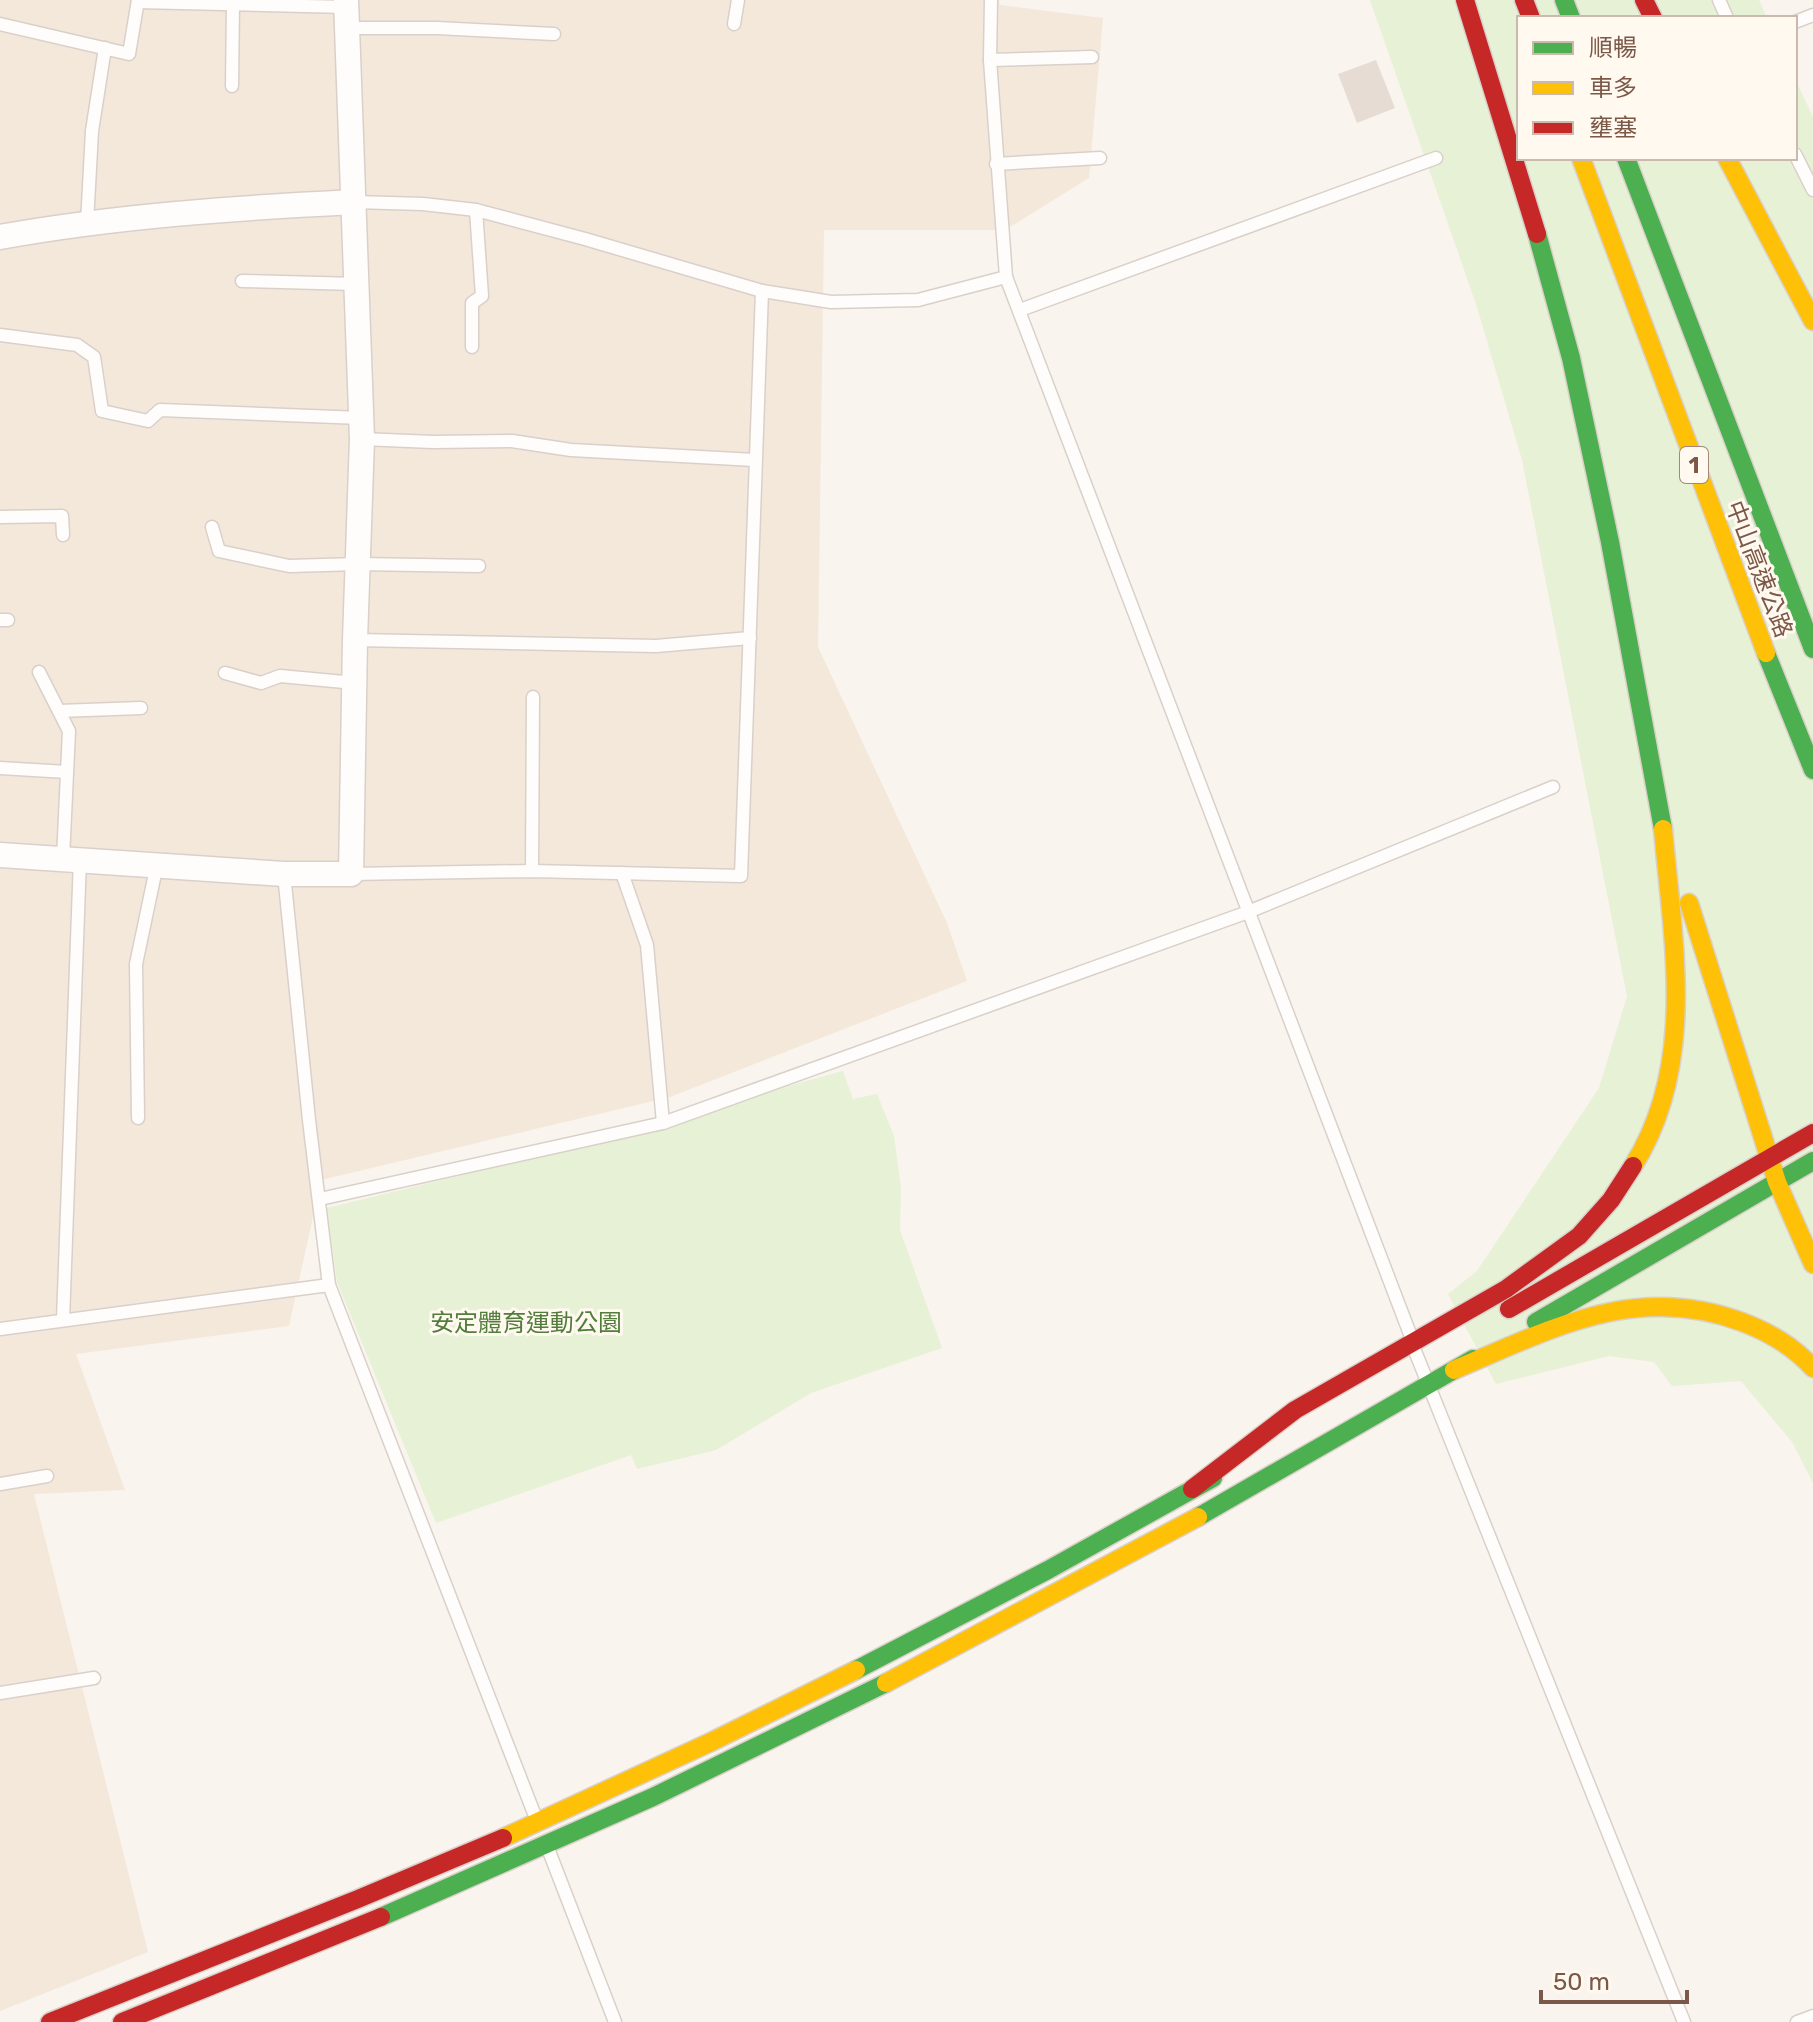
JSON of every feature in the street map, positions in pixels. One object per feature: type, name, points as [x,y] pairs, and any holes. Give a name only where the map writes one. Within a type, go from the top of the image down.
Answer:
[{"type":"main road","points":[[1415,1351],[1579,1236],[1611,1200],[1643,1150],[1665,1098],[1675,1036],[1677,981],[1662,815],[1610,542],[1571,358],[1527,196],[1465,0]]},
{"type":"main road","name":"中山高速公路","points":[[1582,160],[1744,597],[1813,770]]},
{"type":"main road","name":"中山高速公路","points":[[1627,160],[1813,649]]},
{"type":"main road","points":[[1728,160],[1813,321]]},
{"type":"main road","points":[[1662,815],[1777,1182],[1813,1264]]},
{"type":"main road","points":[[50,2022],[366,1896],[538,1823],[968,1614],[1192,1489],[1295,1410],[1415,1351],[1813,1133]]},
{"type":"main road","points":[[122,2022],[547,1846],[725,1764],[974,1638],[1454,1370],[1813,1161]]},
{"type":"main road","points":[[1454,1370],[1576,1321],[1620,1307],[1661,1303],[1697,1305],[1736,1317],[1779,1338],[1813,1368]]},
{"type":"street","points":[[0,855],[284,874],[351,874],[362,428],[346,12]]},
{"type":"street","points":[[0,237],[87,223],[207,210],[354,202]]},
{"type":"lane","points":[[734,24],[738,0]]},
{"type":"lane","points":[[991,0],[990,60],[1006,277],[1415,1351],[1684,2022]]},
{"type":"lane","points":[[0,24],[129,54],[138,1],[346,12],[437,28],[554,34]]},
{"type":"lane","points":[[232,86],[233,4]]},
{"type":"lane","points":[[87,223],[92,131],[105,48]]},
{"type":"lane","points":[[990,60],[1092,57]]},
{"type":"lane","points":[[996,164],[1100,158]]},
{"type":"lane","points":[[1020,310],[1436,158]]},
{"type":"lane","points":[[1797,158],[1813,190]]},
{"type":"lane","points":[[354,202],[423,204],[476,210],[762,291],[831,302],[918,300],[1006,277]]},
{"type":"lane","points":[[472,347],[472,303],[482,296],[476,210]]},
{"type":"lane","points":[[242,281],[356,284]]},
{"type":"lane","points":[[351,874],[532,871],[741,876],[762,291]]},
{"type":"lane","points":[[0,335],[77,345],[94,357],[102,411],[148,421],[160,410],[362,428],[433,442],[512,441],[571,450],[755,460]]},
{"type":"lane","points":[[0,517],[62,516],[63,535]]},
{"type":"lane","points":[[212,527],[219,551],[289,566],[479,566]]},
{"type":"lane","points":[[355,640],[656,646],[750,638]]},
{"type":"lane","points":[[39,672],[69,731],[67,772],[76,1025],[63,1320]]},
{"type":"lane","points":[[225,673],[261,683],[280,676],[355,683]]},
{"type":"lane","points":[[532,871],[533,697]]},
{"type":"lane","points":[[59,711],[141,708]]},
{"type":"lane","points":[[0,768],[67,772]]},
{"type":"lane","points":[[320,1199],[663,1123],[1248,912],[1553,787]]},
{"type":"lane","points":[[138,1118],[136,964],[157,864]]},
{"type":"lane","points":[[622,873],[647,945],[663,1123]]},
{"type":"lane","points":[[284,874],[329,1285],[615,2022]]},
{"type":"lane","points":[[0,1329],[329,1285]]},
{"type":"lane","points":[[0,1484],[47,1476]]},
{"type":"lane","points":[[0,1693],[94,1678]]},
{"type":"lane","points":[[1797,2022],[1813,2016]]},
{"type":"shaded area","points":[[0,0],[999,0],[1000,5],[1103,18],[1089,178],[1005,230],[824,230],[818,647],[947,923],[967,981],[670,1097],[321,1180],[289,1326],[76,1354],[125,1490],[34,1494],[148,1952],[0,2011]]},
{"type":"green space","points":[[1370,0],[1759,0],[1766,16],[1517,16],[1517,160],[1797,160],[1797,83],[1813,117],[1813,1483],[1792,1442],[1741,1381],[1672,1386],[1654,1362],[1609,1356],[1496,1384],[1448,1294],[1477,1271],[1599,1088],[1627,996],[1522,460],[1477,307]]},
{"type":"green space","name":"安定體育運動公園","points":[[843,1071],[853,1099],[877,1094],[894,1136],[901,1188],[900,1230],[942,1348],[811,1393],[716,1450],[637,1469],[631,1455],[436,1523],[337,1282],[327,1208],[463,1175]]},
{"type":"building","points":[[1376,60],[1395,108],[1357,123],[1338,74]]},
{"type":"traffic: fast","points":[[1564,0],[1570,16]]},
{"type":"traffic: fast","points":[[1627,160],[1813,649]]},
{"type":"traffic: fast","points":[[1537,234],[1571,358],[1610,542],[1663,829]]},
{"type":"traffic: fast","points":[[1766,653],[1813,770]]},
{"type":"traffic: fast","points":[[1536,1322],[1813,1161]]},
{"type":"traffic: fast","points":[[1198,1517],[1473,1359]]},
{"type":"traffic: fast","points":[[856,1670],[1048,1570],[1213,1478]]},
{"type":"traffic: fast","points":[[381,1917],[653,1797],[886,1683]]},
{"type":"traffic: slow","points":[[1582,160],[1766,653]]},
{"type":"traffic: slow","points":[[1728,160],[1813,321]]},
{"type":"traffic: slow","points":[[1633,1166],[1653,1127],[1666,1087],[1673,1045],[1675,959],[1663,829]]},
{"type":"traffic: slow","points":[[1689,903],[1777,1182],[1813,1264]]},
{"type":"traffic: slow","points":[[1454,1370],[1560,1326],[1630,1309],[1666,1307],[1703,1311],[1752,1326],[1789,1346],[1813,1368]]},
{"type":"traffic: slow","points":[[886,1683],[1198,1517]]},
{"type":"traffic: slow","points":[[503,1838],[711,1742],[856,1670]]},
{"type":"traffic: jam","points":[[1465,0],[1537,234]]},
{"type":"traffic: jam","points":[[1524,0],[1530,16]]},
{"type":"traffic: jam","points":[[1644,0],[1652,16]]},
{"type":"traffic: jam","points":[[1509,1309],[1813,1133]]},
{"type":"traffic: jam","points":[[1192,1489],[1295,1410],[1506,1289],[1579,1236],[1611,1200],[1633,1166]]},
{"type":"traffic: jam","points":[[50,2022],[503,1838]]},
{"type":"traffic: jam","points":[[122,2022],[381,1917]]}]
